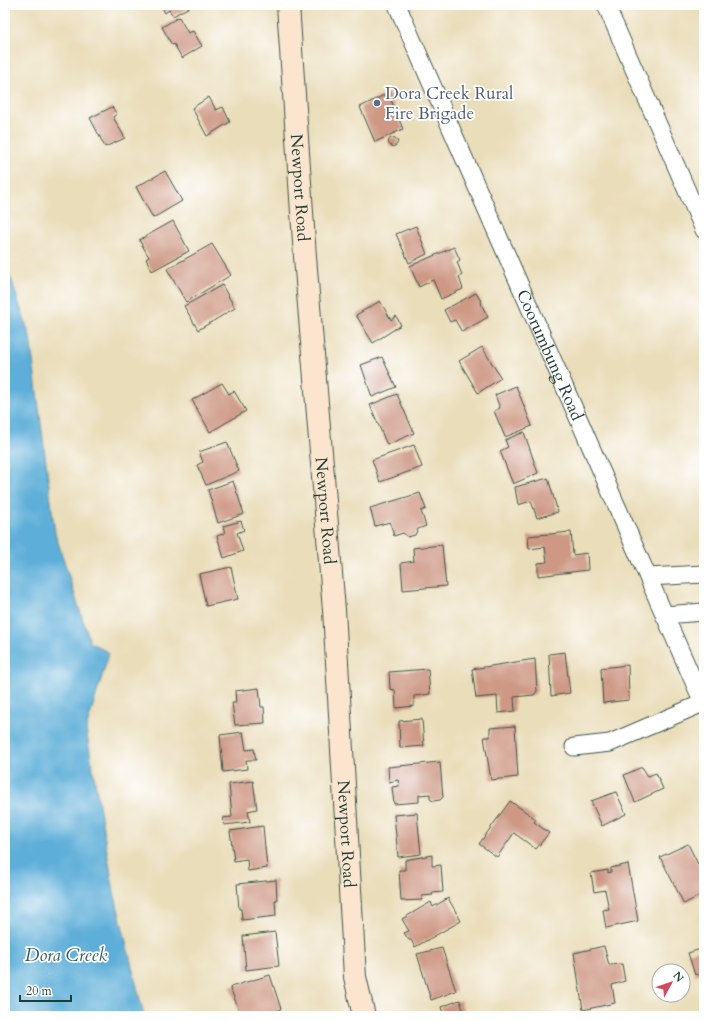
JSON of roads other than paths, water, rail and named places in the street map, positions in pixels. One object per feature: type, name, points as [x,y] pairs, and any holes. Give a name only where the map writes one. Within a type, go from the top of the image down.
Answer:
[{"type":"street","name":"Newport Road","points":[[288,5],[306,264],[334,610],[355,977],[364,1016]]},
{"type":"street","name":"Coorumbung Road","points":[[396,5],[704,704]]},
{"type":"street","points":[[606,5],[704,230]]},
{"type":"street","points":[[648,577],[704,574]]},
{"type":"street","points":[[664,615],[704,612]]},
{"type":"street","points":[[574,746],[610,743],[704,704]]},
{"type":"water","name":"Dora Creek","points":[[5,260],[30,337],[55,533],[90,642],[109,653],[86,729],[114,892],[144,1016],[5,1016]]},
{"type":"place","name":"Dora Creek Rural Fire Brigade","points":[[377,103]]}]
